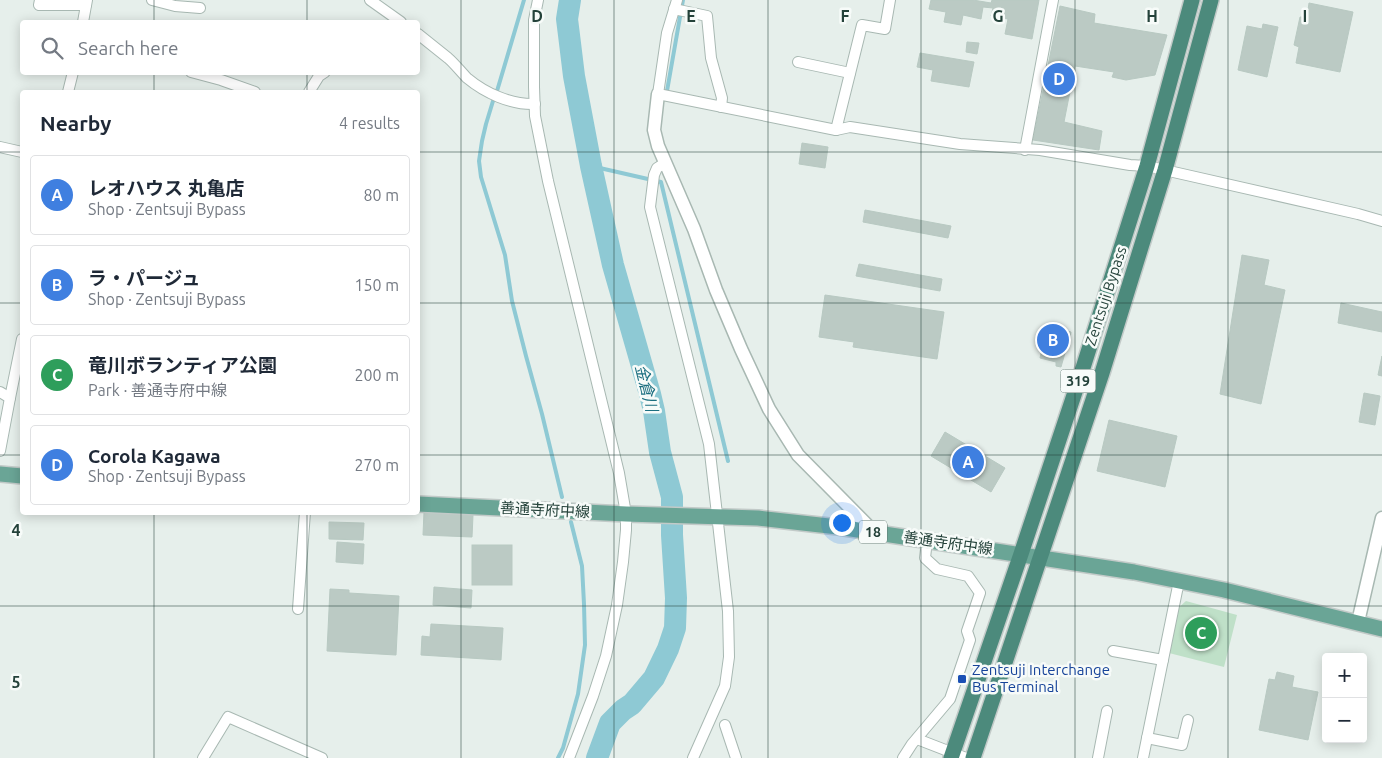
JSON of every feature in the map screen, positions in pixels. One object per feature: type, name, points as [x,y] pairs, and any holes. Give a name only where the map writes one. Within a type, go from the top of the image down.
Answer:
[{"type":"highway","name":"Zentsuji Bypass","points":[[956,756],[1147,166],[1192,0]]},
{"type":"highway","name":"Zentsuji Bypass","points":[[973,758],[1102,373],[1165,170],[1211,0]]},
{"type":"main road","points":[[0,474],[20,476]]},
{"type":"main road","name":"善通寺府中線","points":[[420,504],[792,521],[1134,572],[1224,590],[1382,629]]},
{"type":"street","points":[[40,0],[39,5],[86,2],[83,20]]},
{"type":"street","points":[[152,0],[175,6],[200,8]]},
{"type":"street","points":[[370,0],[399,20]]},
{"type":"street","points":[[538,0],[534,20],[535,116],[548,181],[619,473],[631,514],[617,605],[606,656],[569,758]]},
{"type":"street","points":[[836,130],[862,25],[886,29],[890,0]]},
{"type":"street","points":[[1025,150],[1052,0]]},
{"type":"street","points":[[721,107],[722,98],[711,58],[707,16],[678,7],[667,34],[658,94],[654,130],[658,146],[694,229],[716,290],[769,408],[798,455],[874,532]]},
{"type":"street","points":[[420,36],[449,59],[468,78],[489,93],[526,104],[535,104]]},
{"type":"street","points":[[798,62],[850,73]]},
{"type":"street","points":[[68,90],[72,75]]},
{"type":"street","points":[[310,90],[320,75]]},
{"type":"street","points":[[222,76],[251,90]]},
{"type":"street","points":[[658,94],[836,130],[850,127],[960,144],[1040,150],[1130,165],[1147,166],[1382,221]]},
{"type":"street","points":[[0,147],[20,152]]},
{"type":"street","points":[[665,163],[657,168],[653,179],[650,206],[709,444],[711,517],[728,611],[730,657],[724,686],[693,758]]},
{"type":"street","points":[[0,451],[20,349]]},
{"type":"street","points":[[0,392],[10,398]]},
{"type":"street","points":[[298,609],[305,515]]},
{"type":"street","points":[[1358,622],[1382,518]]},
{"type":"street","points":[[903,758],[912,744],[950,698],[970,640],[967,631],[980,593],[968,576],[937,569],[925,558],[927,540]]},
{"type":"street","points":[[1143,758],[1179,581]]},
{"type":"street","points":[[1113,651],[1163,660]]},
{"type":"street","points":[[1098,758],[1107,711]]},
{"type":"street","points":[[202,758],[228,717],[322,758]]},
{"type":"street","points":[[1147,738],[1182,745],[1188,720]]},
{"type":"street","points":[[725,725],[736,758]]},
{"type":"street","points":[[917,738],[956,756]]},
{"type":"green space","points":[[1186,601],[1237,615],[1224,667],[1165,652],[1176,610]]},
{"type":"building","points":[[931,0],[973,0],[991,3],[992,0],[1039,0],[1032,39],[1005,34],[1008,19],[991,16],[993,8],[983,7],[981,19],[963,15],[961,25],[944,22],[946,12],[929,9]]},
{"type":"building","points":[[1309,3],[1353,12],[1340,72],[1296,63],[1299,47],[1294,45],[1300,17],[1307,17]]},
{"type":"building","points":[[1060,6],[1095,14],[1094,23],[1167,35],[1155,75],[1126,80],[1112,77],[1114,72],[1075,66],[1064,122],[1102,131],[1099,150],[1033,140]]},
{"type":"building","points":[[1263,24],[1278,27],[1267,77],[1238,70],[1247,26],[1262,29]]},
{"type":"building","points":[[967,42],[979,43],[977,54],[966,52]]},
{"type":"building","points":[[920,53],[974,62],[969,87],[931,81],[933,70],[917,67]]},
{"type":"building","points":[[802,143],[828,147],[825,168],[799,164]]},
{"type":"building","points":[[865,210],[951,226],[948,238],[863,222]]},
{"type":"building","points":[[1242,255],[1269,260],[1264,285],[1285,290],[1261,404],[1220,394]]},
{"type":"building","points":[[859,264],[942,279],[940,291],[856,276]]},
{"type":"building","points":[[825,295],[944,312],[937,359],[853,347],[854,342],[819,337]]},
{"type":"building","points":[[1341,303],[1382,312],[1382,332],[1338,323]]},
{"type":"building","points":[[1047,326],[1071,332],[1069,346],[1067,346],[1061,367],[1056,366],[1056,362],[1040,358]]},
{"type":"building","points":[[1382,356],[1382,376],[1378,375]]},
{"type":"building","points":[[1364,393],[1380,396],[1375,425],[1359,422]]},
{"type":"building","points":[[1109,420],[1177,436],[1165,487],[1097,471]]},
{"type":"building","points":[[945,432],[1005,468],[991,492],[931,456]]},
{"type":"building","points":[[424,512],[473,515],[472,537],[423,535]]},
{"type":"building","points":[[329,522],[364,523],[363,540],[329,539]]},
{"type":"building","points":[[337,542],[364,544],[363,564],[336,562]]},
{"type":"building","points":[[472,545],[512,545],[512,585],[472,585]]},
{"type":"building","points":[[434,587],[472,590],[471,608],[433,605]]},
{"type":"building","points":[[330,589],[349,590],[349,593],[399,596],[396,655],[327,651]]},
{"type":"building","points":[[431,624],[503,628],[501,660],[421,655],[422,636],[430,637]]},
{"type":"building","points":[[1277,672],[1294,676],[1292,687],[1318,692],[1308,740],[1259,730],[1269,679],[1275,680]]},
{"type":"waterway","points":[[497,91],[524,0]]},
{"type":"waterway","name":"金倉川","points":[[570,0],[567,19],[574,76],[591,166],[613,265],[650,394],[660,452],[672,497],[672,535],[676,598],[675,628],[668,649],[654,678],[632,704],[610,723],[597,758]]},
{"type":"waterway","points":[[667,91],[683,0]]},
{"type":"waterway","points":[[493,101],[482,141],[479,161],[481,177],[505,255],[512,301],[562,497]]},
{"type":"waterway","points":[[591,166],[661,182],[728,461]]},
{"type":"waterway","points":[[558,758],[563,748],[578,694],[585,645],[582,566],[571,522]]},
{"type":"place","name":"Corola Kagawa","points":[[1059,79]]},
{"type":"place","name":"ラ・パージュ","points":[[1053,340]]},
{"type":"place","name":"レオハウス 丸亀店","points":[[968,462]]},
{"type":"place","name":"竜川ボランティア公園","points":[[1201,633]]},
{"type":"place","name":"Zentsuji Interchange Bus Terminal","points":[[962,679]]}]
